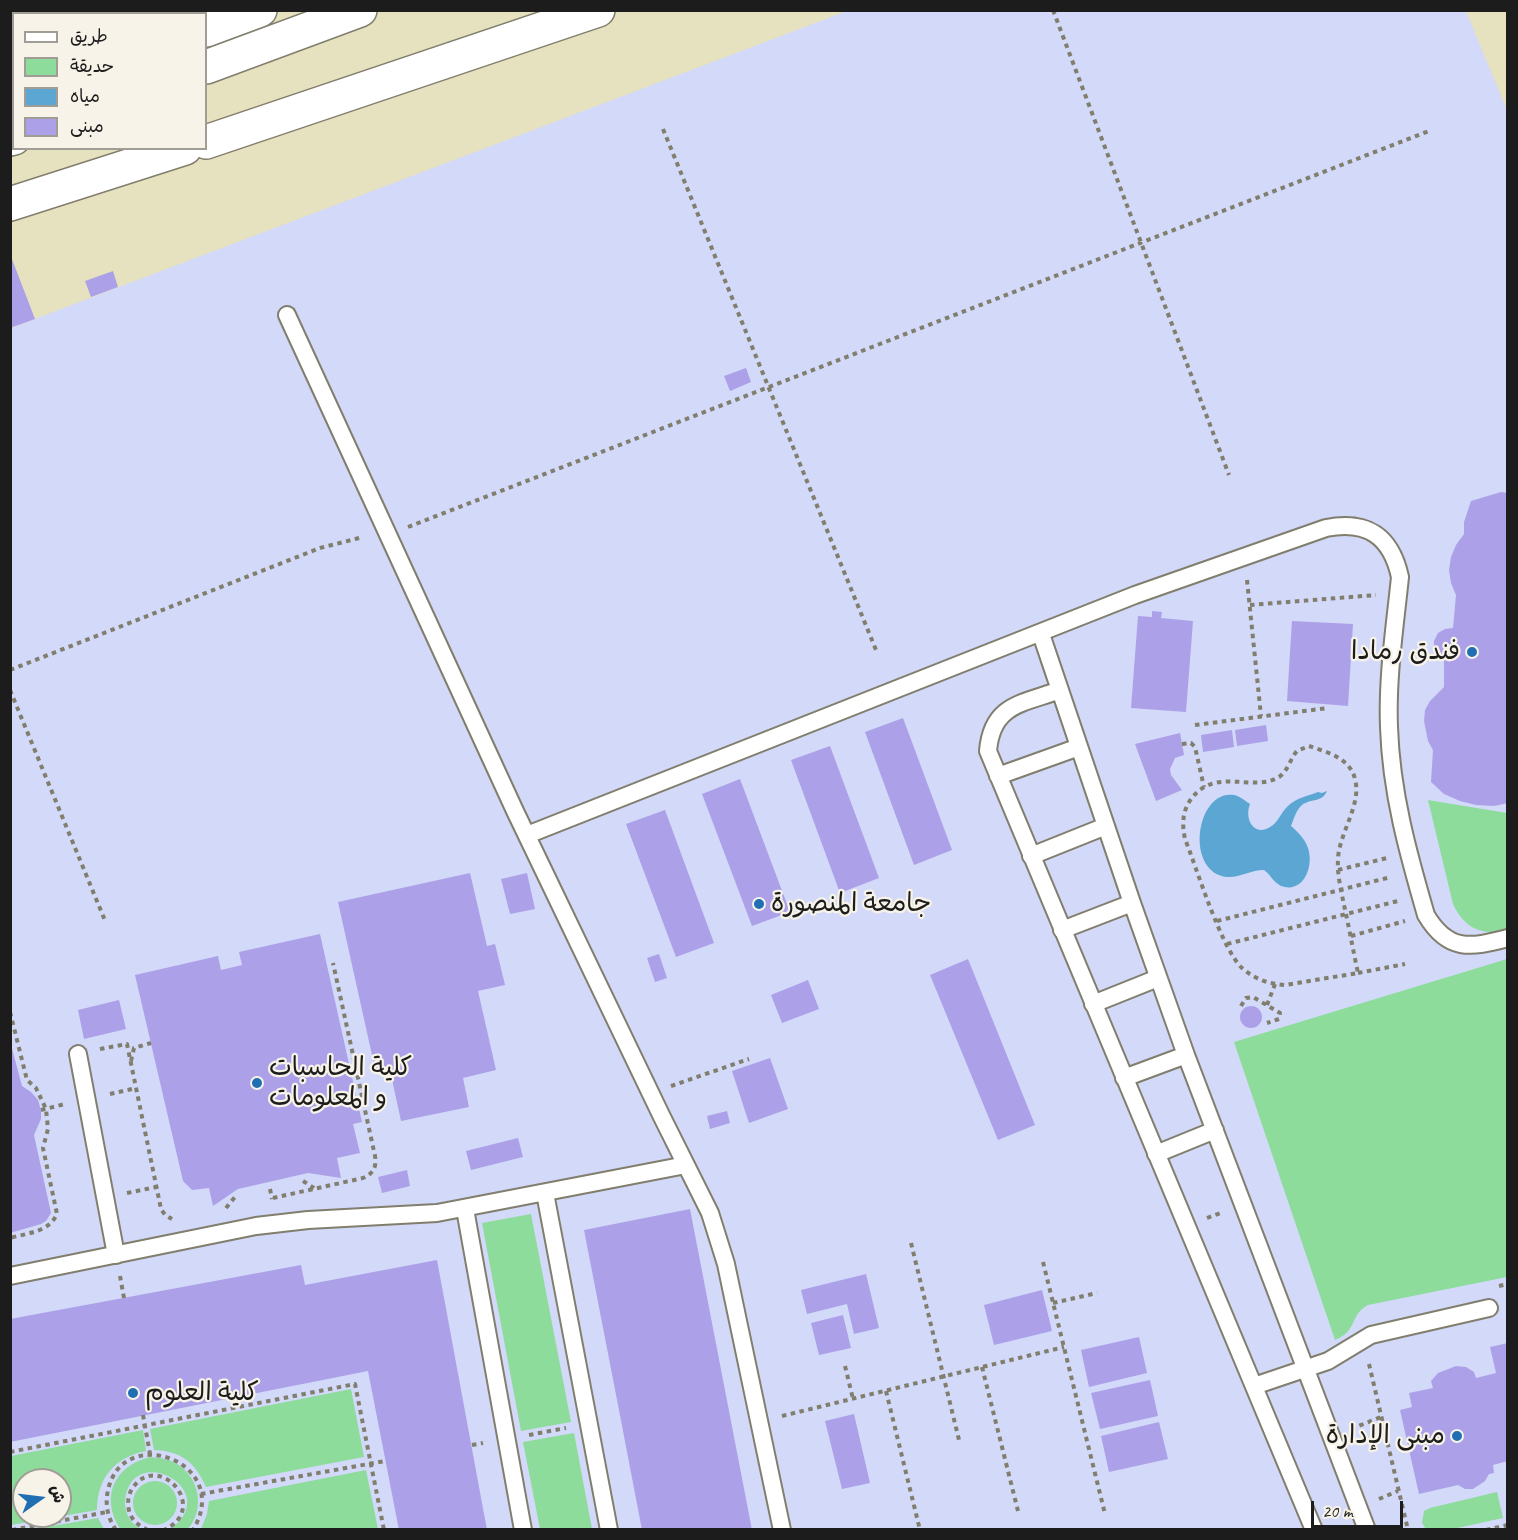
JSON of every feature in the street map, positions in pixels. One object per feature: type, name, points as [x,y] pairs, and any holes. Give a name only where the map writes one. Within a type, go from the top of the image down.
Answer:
[{"type":"main road","points":[[207,30],[260,10]]},
{"type":"main road","points":[[207,67],[360,10]]},
{"type":"main road","points":[[207,142],[598,10]]},
{"type":"main road","points":[[10,204],[179,150]]},
{"type":"lane","points":[[287,315],[527,835],[650,1093],[699,1188],[719,1238],[782,1530]]},
{"type":"lane","points":[[527,835],[1135,595],[1326,528],[1343,525],[1360,526],[1375,534],[1388,545],[1396,560],[1400,577],[1390,692],[1391,759],[1401,824],[1426,915],[1444,938],[1458,945],[1472,947],[1508,938]]},
{"type":"lane","points":[[1041,634],[1186,1055],[1367,1530]]},
{"type":"lane","points":[[1060,690],[1010,708],[997,719],[989,735],[988,752],[1314,1530]]},
{"type":"lane","points":[[998,776],[1079,747]]},
{"type":"lane","points":[[1031,856],[1106,826]]},
{"type":"lane","points":[[1062,930],[1132,903]]},
{"type":"lane","points":[[1093,1004],[1158,978]]},
{"type":"lane","points":[[78,1054],[116,1255]]},
{"type":"lane","points":[[1124,1078],[1186,1055]]},
{"type":"lane","points":[[1156,1154],[1215,1130]]},
{"type":"lane","points":[[10,1276],[256,1226],[308,1220],[408,1216],[465,1209],[686,1165]]},
{"type":"lane","points":[[545,1193],[609,1530]]},
{"type":"lane","points":[[465,1209],[523,1530]]},
{"type":"lane","points":[[1254,1386],[1306,1369],[1339,1355],[1359,1340],[1383,1332],[1489,1308]]},
{"type":"path","points":[[1053,10],[1229,475]]},
{"type":"path","points":[[663,129],[876,651]]},
{"type":"path","points":[[10,670],[320,548],[353,538],[388,534],[1429,131]]},
{"type":"path","points":[[1245,557],[1261,716]]},
{"type":"path","points":[[1250,605],[1398,594]]},
{"type":"path","points":[[10,690],[106,923]]},
{"type":"path","points":[[1195,724],[1328,708]]},
{"type":"path","points":[[1182,744],[1191,743],[1195,747],[1204,787]]},
{"type":"path","points":[[1358,973],[1338,870],[1338,851],[1357,790],[1355,777],[1350,767],[1342,759],[1309,746],[1297,750],[1287,769],[1277,778],[1264,781],[1223,782],[1204,787],[1188,804],[1184,815],[1185,839],[1227,944],[1241,967],[1251,975],[1275,984],[1285,985],[1358,973],[1405,964]]},
{"type":"path","points":[[1338,870],[1385,858]]},
{"type":"path","points":[[1217,921],[1390,877]]},
{"type":"path","points":[[1227,944],[1396,901]]},
{"type":"path","points":[[1351,936],[1401,922]]},
{"type":"path","points":[[263,1200],[368,1176],[375,1167],[376,1162],[333,963]]},
{"type":"path","points":[[1267,1005],[1275,984]]},
{"type":"path","points":[[1241,1006],[1249,997],[1256,998],[1281,1016],[1267,1023]]},
{"type":"path","points":[[10,1012],[27,1080],[36,1088],[46,1109],[48,1129],[43,1148],[57,1214],[48,1227],[10,1239]]},
{"type":"path","points":[[130,1061],[133,1059],[134,1048],[151,1043]]},
{"type":"path","points":[[78,1054],[127,1044],[161,1209],[165,1215],[179,1219]]},
{"type":"path","points":[[650,1093],[749,1059]]},
{"type":"path","points":[[303,1181],[315,1188]]},
{"type":"path","points":[[234,1206],[225,1209],[235,1197]]},
{"type":"path","points":[[1186,1226],[1243,1204]]},
{"type":"path","points":[[911,1243],[960,1444]]},
{"type":"path","points":[[1042,1262],[1105,1514]]},
{"type":"path","points":[[1497,1287],[1508,1284]]},
{"type":"path","points":[[1053,1303],[1096,1293]]},
{"type":"path","points":[[1359,1340],[1370,1364],[1408,1530]]},
{"type":"path","points":[[759,1422],[1064,1347]]},
{"type":"path","points":[[845,1366],[853,1399]]},
{"type":"path","points":[[982,1367],[1018,1511]]},
{"type":"path","points":[[10,1452],[355,1384],[384,1530]]},
{"type":"path","points":[[886,1391],[920,1530]]},
{"type":"path","points":[[143,1415],[150,1454]]},
{"type":"path","points":[[116,1530],[107,1512],[108,1492],[116,1474],[125,1464],[137,1457],[150,1454],[164,1455],[177,1460],[189,1469],[197,1480],[202,1508],[193,1530]]},
{"type":"path","points":[[201,1494],[385,1461]]},
{"type":"path","points":[[148,1530],[135,1522],[129,1513],[129,1492],[135,1484],[153,1475],[163,1476],[172,1481],[183,1498],[179,1518],[172,1526],[164,1530]]},
{"type":"path","points":[[12,1530],[107,1512]]},
{"type":"path","points":[[1486,1530],[1508,1525]]},
{"type":"shaded area","name":"جامعة المنصورة","points":[[847,11],[1466,11],[1508,113],[1507,1529],[11,1530],[11,328]]},
{"type":"green space","points":[[1428,800],[1507,813],[1507,931],[1482,931],[1469,925],[1458,913],[1453,904]]},
{"type":"green space","points":[[1507,959],[1507,1277],[1368,1305],[1358,1313],[1351,1328],[1335,1340],[1234,1042]]},
{"type":"green space","points":[[531,1214],[571,1422],[521,1431],[482,1223]]},
{"type":"green space","points":[[351,1389],[364,1457],[206,1487],[197,1471],[186,1460],[172,1453],[154,1450],[150,1429]]},
{"type":"green space","points":[[143,1430],[146,1451],[125,1458],[110,1471],[100,1488],[97,1510],[72,1514],[72,1468],[12,1468],[11,1525],[11,1456]]},
{"type":"green space","points":[[574,1433],[592,1529],[540,1529],[523,1442]]},
{"type":"green space","points":[[150,1457],[174,1462],[191,1477],[198,1494],[198,1503],[197,1512],[188,1529],[171,1529],[185,1513],[187,1499],[181,1486],[169,1477],[155,1472],[141,1474],[130,1484],[125,1503],[129,1518],[141,1529],[120,1529],[111,1506],[114,1484],[127,1468]]},
{"type":"green space","points":[[366,1470],[378,1529],[201,1529],[209,1501]]},
{"type":"green space","points":[[155,1481],[171,1487],[177,1503],[171,1519],[155,1525],[139,1519],[133,1503],[139,1487]]},
{"type":"green space","points":[[1497,1492],[1503,1518],[1453,1529],[1426,1529],[1422,1523],[1424,1511],[1430,1508]]},
{"type":"green space","points":[[98,1518],[104,1529],[35,1529],[72,1528],[72,1523]]},
{"type":"water","points":[[1327,791],[1319,799],[1302,805],[1291,826],[1305,842],[1310,855],[1305,877],[1296,886],[1281,886],[1264,870],[1227,877],[1213,872],[1205,861],[1200,847],[1200,832],[1204,817],[1211,805],[1221,797],[1234,795],[1250,804],[1249,821],[1259,830],[1273,825],[1291,803],[1318,792]]},
{"type":"building","points":[[10,254],[35,319],[10,328]]},
{"type":"building","points":[[113,271],[118,287],[91,297],[85,281]]},
{"type":"building","points":[[746,368],[751,382],[730,391],[724,376]]},
{"type":"building","name":"فندق رمادا","points":[[1501,492],[1508,493],[1508,803],[1494,806],[1460,801],[1444,794],[1431,782],[1433,750],[1428,741],[1424,721],[1425,710],[1430,701],[1444,687],[1444,661],[1437,655],[1434,641],[1438,633],[1453,628],[1456,595],[1449,570],[1451,557],[1464,534],[1464,522],[1471,501]]},
{"type":"building","points":[[1152,611],[1162,612],[1161,618],[1193,621],[1186,712],[1131,708],[1138,616],[1152,617]]},
{"type":"building","points":[[1292,621],[1353,624],[1348,706],[1287,701]]},
{"type":"building","points":[[903,718],[952,850],[914,865],[865,732]]},
{"type":"building","points":[[1266,725],[1268,741],[1237,746],[1235,730]]},
{"type":"building","points":[[1232,730],[1234,747],[1203,752],[1201,735]]},
{"type":"building","points":[[1180,733],[1184,755],[1175,758],[1170,769],[1171,775],[1182,790],[1156,801],[1135,744]]},
{"type":"building","points":[[830,746],[879,878],[840,893],[791,760]]},
{"type":"building","points":[[740,779],[790,912],[752,926],[702,794]]},
{"type":"building","points":[[665,810],[714,943],[676,957],[626,824]]},
{"type":"building","points":[[470,873],[487,946],[495,944],[505,985],[478,991],[496,1070],[463,1078],[469,1107],[401,1121],[390,1070],[376,1073],[338,902]]},
{"type":"building","points":[[527,873],[535,909],[510,914],[501,879]]},
{"type":"building","name":"كلية الحاسبات و المعلومات","points":[[320,934],[362,1122],[353,1124],[360,1153],[337,1158],[341,1178],[308,1173],[238,1189],[213,1206],[209,1188],[192,1190],[183,1181],[135,975],[218,956],[221,970],[242,965],[239,952]]},
{"type":"building","points":[[659,954],[667,978],[655,982],[647,958]]},
{"type":"building","points":[[968,959],[1035,1125],[998,1140],[930,975]]},
{"type":"building","points":[[808,980],[819,1009],[782,1023],[771,995]]},
{"type":"building","points":[[119,1000],[126,1029],[84,1039],[78,1010]]},
{"type":"building","points":[[1251,1006],[1259,1009],[1262,1017],[1259,1025],[1251,1028],[1243,1025],[1240,1017],[1243,1009]]},
{"type":"building","points":[[10,1041],[22,1086],[38,1100],[41,1110],[41,1119],[34,1135],[51,1213],[41,1224],[10,1233]]},
{"type":"building","points":[[770,1058],[788,1109],[749,1123],[732,1071]]},
{"type":"building","points":[[727,1111],[730,1123],[710,1129],[707,1116]]},
{"type":"building","points":[[518,1138],[523,1157],[471,1170],[466,1151]]},
{"type":"building","points":[[407,1170],[410,1186],[382,1193],[378,1177]]},
{"type":"building","points":[[690,1209],[752,1530],[642,1530],[584,1230]]},
{"type":"building","name":"كلية العلوم","points":[[437,1260],[487,1530],[399,1530],[368,1371],[10,1442],[10,1319],[301,1265],[305,1285]]},
{"type":"building","points":[[866,1274],[879,1328],[854,1334],[847,1304],[807,1314],[801,1290]]},
{"type":"building","points":[[1042,1290],[1052,1331],[994,1345],[984,1305]]},
{"type":"building","points":[[843,1315],[851,1348],[819,1355],[811,1323]]},
{"type":"building","points":[[1139,1337],[1147,1373],[1089,1387],[1081,1350]]},
{"type":"building","name":"مبنى الإدارة","points":[[1508,1343],[1508,1461],[1493,1465],[1494,1473],[1489,1474],[1485,1481],[1473,1489],[1465,1489],[1458,1485],[1419,1494],[1400,1410],[1412,1407],[1409,1393],[1433,1388],[1431,1381],[1438,1373],[1456,1366],[1466,1367],[1474,1372],[1476,1378],[1496,1373],[1490,1347]]},
{"type":"building","points":[[1150,1380],[1158,1416],[1100,1429],[1091,1393]]},
{"type":"building","points":[[854,1414],[870,1483],[842,1489],[825,1421]]},
{"type":"building","points":[[1159,1422],[1168,1459],[1109,1472],[1101,1436]]},
{"type":"place","name":"فندق رمادا","points":[[1472,652]]},
{"type":"place","name":"جامعة المنصورة","points":[[759,904]]},
{"type":"place","name":"كلية الحاسبات و المعلومات","points":[[257,1083]]},
{"type":"place","name":"كلية العلوم","points":[[133,1393]]},
{"type":"place","name":"مبنى الإدارة","points":[[1457,1436]]}]
